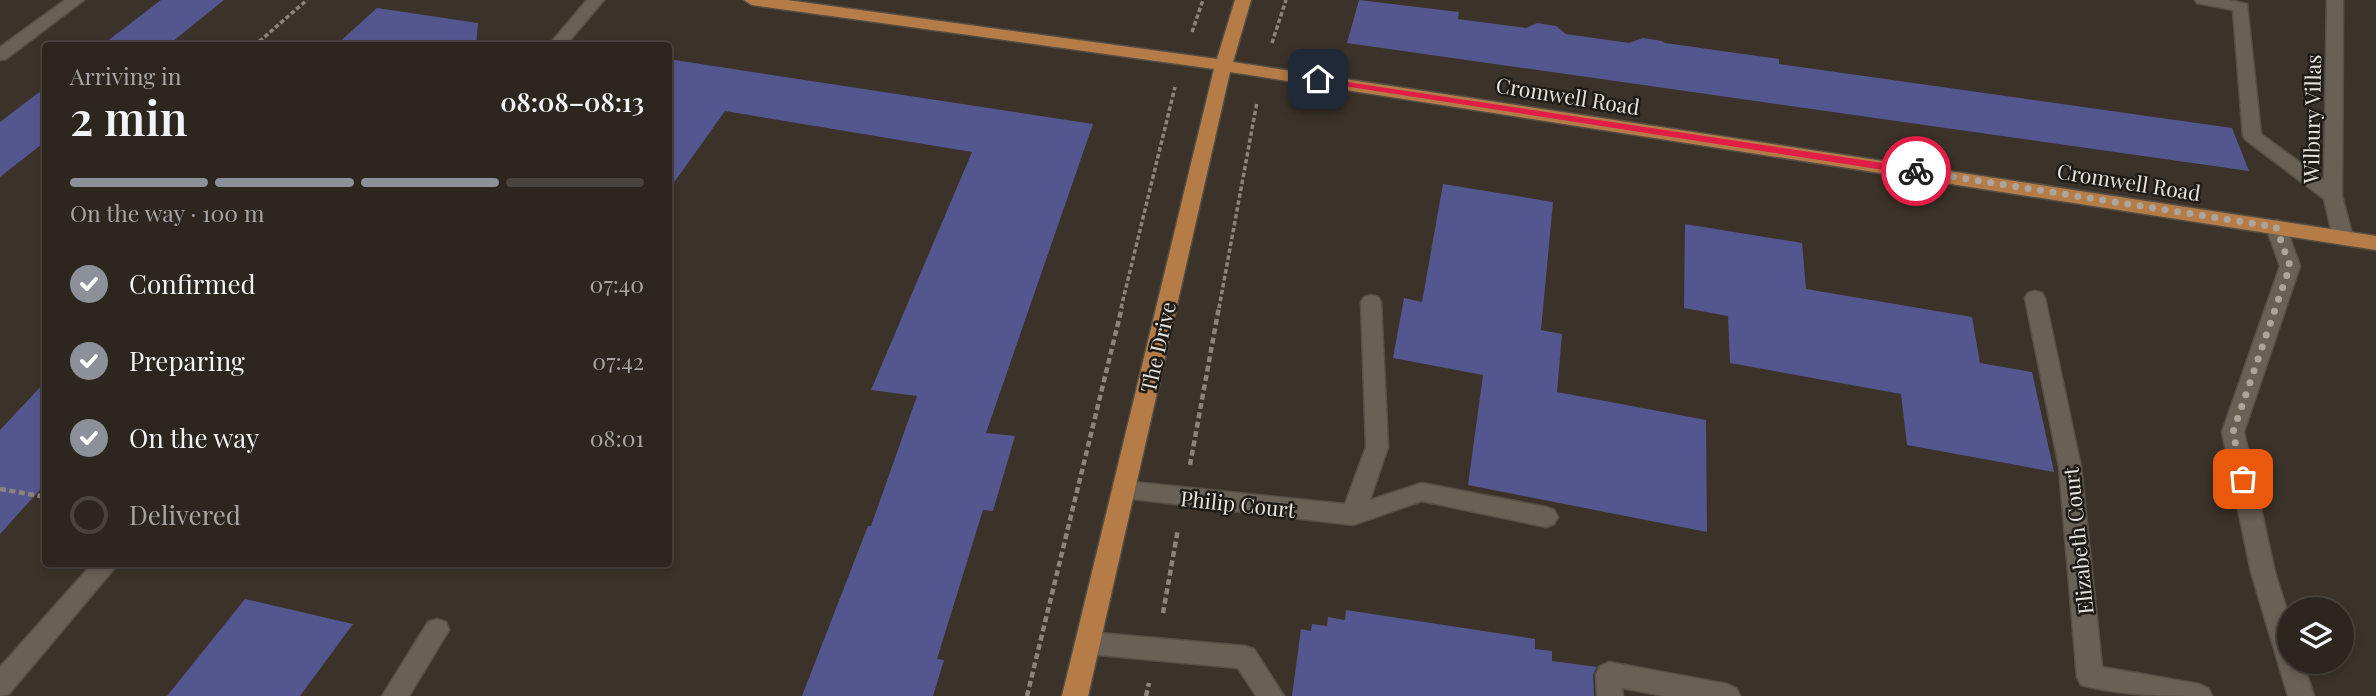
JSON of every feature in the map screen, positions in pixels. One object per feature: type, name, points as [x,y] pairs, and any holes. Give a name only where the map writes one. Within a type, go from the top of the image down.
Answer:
[{"type":"main road","name":"Cromwell Road","points":[[752,0],[1263,71],[2376,243]]},
{"type":"main road","name":"The Drive","points":[[1075,696],[1223,66],[1243,0]]},
{"type":"street","points":[[0,55],[76,0]]},
{"type":"street","points":[[559,42],[596,0]]},
{"type":"street","points":[[2203,0],[2241,3],[2252,135],[2333,196]]},
{"type":"street","name":"Wilbury Villas","points":[[2335,0],[2333,196],[2343,238]]},
{"type":"street","points":[[2276,227],[2290,266],[2233,432],[2263,572],[2277,617]]},
{"type":"street","name":"Elizabeth Court","points":[[2035,298],[2070,467],[2090,677],[2199,696]]},
{"type":"street","points":[[1353,515],[1377,447],[1371,302]]},
{"type":"street","name":"Philip Court","points":[[1124,490],[1353,515],[1422,492],[1546,517]]},
{"type":"street","points":[[0,686],[103,567]]},
{"type":"street","points":[[395,696],[437,630]]},
{"type":"street","points":[[1088,643],[1245,657],[1271,696]]},
{"type":"street","points":[[1610,696],[1609,674],[1727,696]]},
{"type":"street","points":[[2294,674],[2301,696]]},
{"type":"path","points":[[259,42],[307,0]]},
{"type":"path","points":[[1146,696],[1263,71],[1286,0]]},
{"type":"path","name":"The Drive","points":[[1027,696],[1181,61]]},
{"type":"path","points":[[0,489],[42,496]]},
{"type":"building","points":[[161,0],[224,0],[172,42],[106,42]]},
{"type":"building","points":[[1359,0],[1459,12],[1458,19],[1526,28],[1537,23],[1556,26],[1566,34],[1629,43],[1643,38],[1779,59],[1779,64],[2232,128],[2249,171],[1347,43]]},
{"type":"building","points":[[377,8],[478,23],[476,42],[339,42]]},
{"type":"building","points":[[672,60],[1093,124],[986,433],[1015,436],[993,511],[983,510],[937,659],[944,660],[933,696],[802,696],[868,526],[871,526],[917,396],[871,390],[972,152],[725,111],[672,185]]},
{"type":"building","points":[[42,90],[42,144],[0,177],[0,122]]},
{"type":"building","points":[[1443,184],[1553,202],[1541,330],[1562,334],[1557,392],[1706,420],[1707,532],[1468,485],[1483,375],[1393,358],[1404,298],[1422,302]]},
{"type":"building","points":[[1685,224],[1802,243],[1806,289],[1972,317],[1980,363],[2032,372],[2054,472],[1907,445],[1901,394],[1730,363],[1728,316],[1684,308]]},
{"type":"building","points":[[42,385],[42,487],[0,534],[0,430]]},
{"type":"building","points":[[245,599],[353,624],[300,696],[167,696]]},
{"type":"building","points":[[1346,610],[1535,639],[1535,649],[1552,651],[1552,661],[1597,667],[1593,674],[1594,696],[1292,696],[1301,629],[1311,631],[1312,624],[1327,626],[1328,617],[1345,620]]},
{"type":"way so far","points":[[1916,171],[2276,227],[2290,266],[2233,432],[2243,479]]},
{"type":"route","points":[[1318,79],[1916,171]]}]
